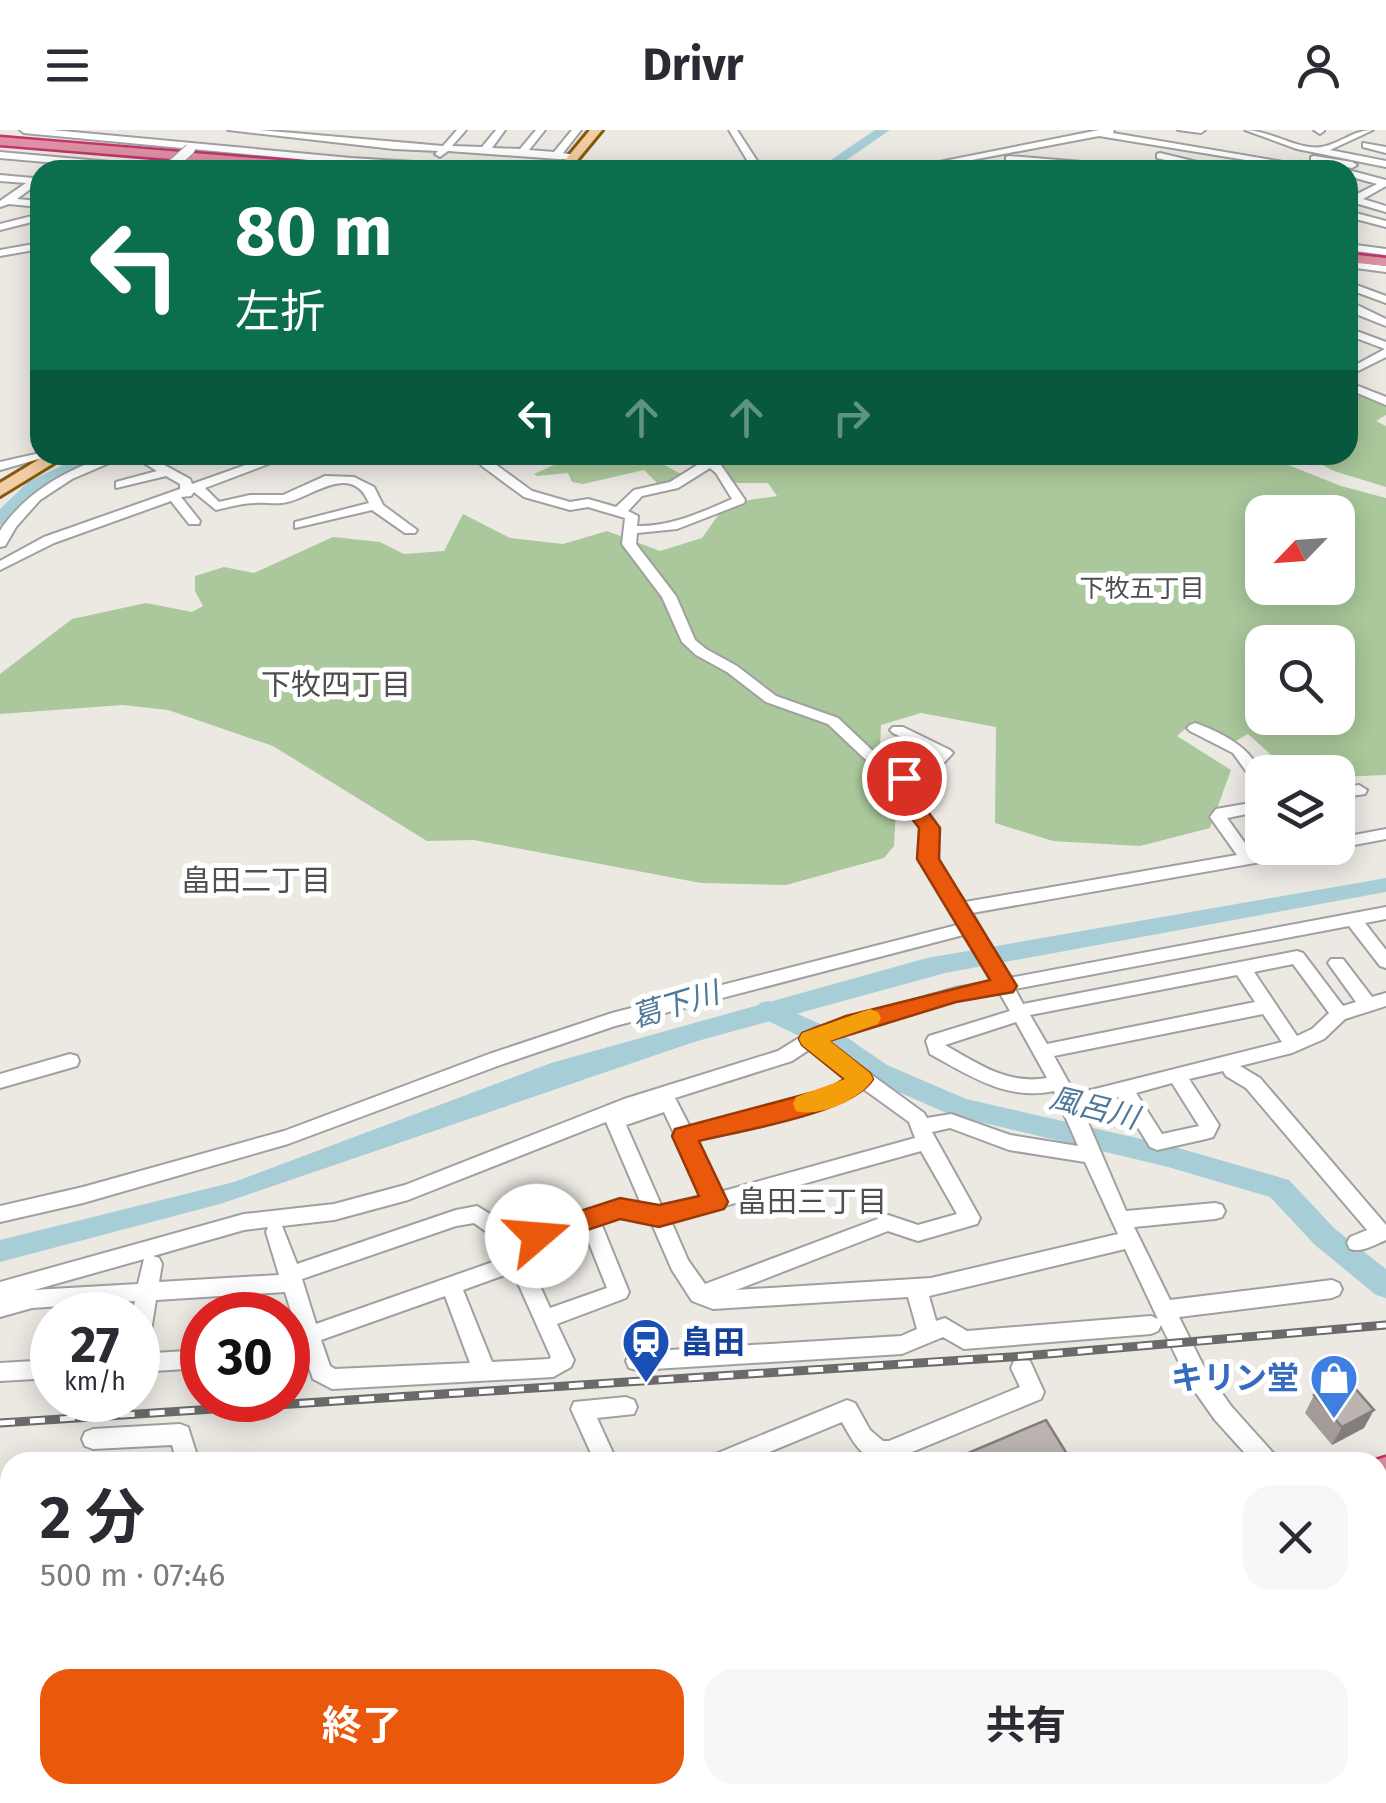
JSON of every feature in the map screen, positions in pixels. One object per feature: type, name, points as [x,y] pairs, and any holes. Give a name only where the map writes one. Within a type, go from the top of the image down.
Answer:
[{"type":"highway","points":[[0,143],[186,160]]},
{"type":"highway","points":[[0,143],[220,160]]},
{"type":"highway","points":[[1358,256],[1386,257]]},
{"type":"main road","points":[[570,160],[596,130]]},
{"type":"main road","points":[[0,491],[38,465]]},
{"type":"street","points":[[24,130],[78,132],[191,148],[343,160]]},
{"type":"street","points":[[178,160],[213,130]]},
{"type":"street","points":[[232,130],[572,157]]},
{"type":"street","points":[[314,158],[343,130]]},
{"type":"street","points":[[370,143],[383,130]]},
{"type":"street","points":[[435,160],[462,130]]},
{"type":"street","points":[[485,150],[501,130]]},
{"type":"street","points":[[522,152],[540,130]]},
{"type":"street","points":[[557,155],[577,130]]},
{"type":"street","points":[[733,130],[738,148],[753,160]]},
{"type":"street","points":[[1182,130],[1201,130],[1216,144],[1283,160]]},
{"type":"street","points":[[1249,130],[1326,160]]},
{"type":"street","points":[[1284,130],[1304,138]]},
{"type":"street","points":[[1317,155],[1371,130],[1386,134]]},
{"type":"street","points":[[965,160],[1104,131],[1348,160]]},
{"type":"street","points":[[1216,144],[1216,160]]},
{"type":"street","points":[[1366,145],[1386,150]]},
{"type":"street","points":[[0,155],[62,160]]},
{"type":"street","points":[[1127,160],[1129,155]]},
{"type":"street","points":[[0,165],[13,156]]},
{"type":"street","points":[[990,156],[1018,160]]},
{"type":"street","points":[[1160,156],[1179,160]]},
{"type":"street","points":[[1358,162],[1386,166]]},
{"type":"street","points":[[1370,179],[1386,166]]},
{"type":"street","points":[[1358,175],[1385,184],[1358,196]]},
{"type":"street","points":[[0,178],[30,179]]},
{"type":"street","points":[[4,202],[30,184]]},
{"type":"street","points":[[1358,201],[1386,209]]},
{"type":"street","points":[[4,202],[30,203]]},
{"type":"street","points":[[1358,217],[1386,224]]},
{"type":"street","points":[[0,227],[30,220]]},
{"type":"street","points":[[0,253],[30,248]]},
{"type":"street","points":[[1358,284],[1386,286]]},
{"type":"street","points":[[1358,287],[1386,300]]},
{"type":"street","points":[[1358,309],[1386,322]]},
{"type":"street","points":[[1358,336],[1386,349],[1358,367]]},
{"type":"street","points":[[1358,360],[1366,363]]},
{"type":"street","points":[[1358,389],[1386,400]]},
{"type":"street","points":[[0,466],[30,459]]},
{"type":"street","points":[[0,543],[20,513],[49,487],[99,465]]},
{"type":"street","points":[[154,465],[186,482],[194,520]]},
{"type":"street","points":[[0,566],[64,534],[259,465]]},
{"type":"street","points":[[489,465],[534,495],[570,506],[588,503],[632,516],[629,544],[670,596],[694,647],[771,699],[833,721],[870,756],[906,771],[930,768],[945,753],[898,730]]},
{"type":"street","points":[[620,510],[638,493],[674,485],[708,465]]},
{"type":"street","points":[[632,529],[676,523],[739,500],[714,465]]},
{"type":"street","points":[[330,466],[336,480]]},
{"type":"street","points":[[120,485],[166,472]]},
{"type":"street","points":[[187,493],[216,506],[240,500],[285,499],[326,480],[354,481],[370,490],[375,505],[410,530]]},
{"type":"street","points":[[520,508],[534,495]]},
{"type":"street","points":[[300,525],[375,505]]},
{"type":"street","points":[[1195,728],[1238,750],[1245,759]]},
{"type":"street","points":[[906,771],[907,795],[930,828],[928,859],[961,909],[1070,1102],[1159,1317],[1208,1393],[1258,1452]]},
{"type":"street","points":[[1355,791],[1359,790]]},
{"type":"street","points":[[1245,809],[1222,813],[1218,818],[1245,854]]},
{"type":"street","points":[[1355,840],[1386,834]]},
{"type":"street","points":[[961,909],[1245,859]]},
{"type":"street","points":[[0,1291],[244,1222],[334,1212],[408,1192],[631,1104],[786,1056],[810,1039],[846,1024],[956,994],[1386,913]]},
{"type":"street","points":[[1353,919],[1386,962]]},
{"type":"street","points":[[0,1214],[83,1195],[288,1137],[612,1020],[971,928]]},
{"type":"street","points":[[1059,1083],[1032,1091],[1009,1088],[936,1050],[935,1041],[1020,1012],[1297,957],[1339,1014]]},
{"type":"street","points":[[1070,1102],[1294,1045],[1318,1034],[1339,1014],[1376,1002],[1337,963]]},
{"type":"street","points":[[1242,968],[1294,1045]]},
{"type":"street","points":[[1042,1052],[1268,1006]]},
{"type":"street","points":[[699,1295],[888,1222],[918,1234],[970,1218],[908,1109],[810,1039]]},
{"type":"street","points":[[0,1081],[70,1060]]},
{"type":"street","points":[[1228,1062],[1253,1083],[1381,1234],[1357,1243]]},
{"type":"street","points":[[1124,1088],[1157,1142],[1206,1132],[1209,1125],[1176,1074]]},
{"type":"street","points":[[684,1136],[836,1096],[861,1079]]},
{"type":"street","points":[[715,1202],[669,1103],[614,1121],[657,1216],[699,1295],[713,1300],[916,1288],[1124,1230],[1215,1211]]},
{"type":"street","points":[[310,1335],[451,1285],[588,1219],[620,1208],[657,1216],[715,1202],[924,1135],[951,1121],[1009,1142],[1092,1156]]},
{"type":"street","points":[[152,1264],[146,1292],[291,1279],[468,1215],[486,1218],[515,1253],[563,1360],[553,1368],[332,1379],[321,1372],[310,1338]]},
{"type":"street","points":[[544,1320],[620,1292],[588,1219]]},
{"type":"street","points":[[276,1232],[295,1292]]},
{"type":"street","points":[[451,1285],[484,1370]]},
{"type":"street","points":[[916,1288],[929,1333]]},
{"type":"street","points":[[637,1361],[902,1345],[945,1326],[964,1340],[1159,1317],[1332,1289]]},
{"type":"street","points":[[0,1308],[30,1300]]},
{"type":"street","points":[[745,1452],[847,1410],[862,1437],[879,1452],[890,1451],[1033,1392],[1022,1368]]},
{"type":"street","points":[[0,1372],[30,1370]]},
{"type":"street","points":[[601,1452],[582,1409],[626,1407]]},
{"type":"street","points":[[93,1439],[180,1434],[185,1452]]},
{"type":"green space","points":[[1358,394],[1386,406],[1386,415],[1376,421],[1386,426],[1386,487],[1322,465],[1358,465]]},
{"type":"green space","points":[[554,465],[664,465],[683,475],[660,486],[644,470],[583,484],[572,482],[568,473],[534,474]]},
{"type":"green space","points":[[719,465],[1288,465],[1341,486],[1386,498],[1386,775],[1355,776],[1355,755],[1271,755],[1249,735],[1355,735],[1355,625],[1245,625],[1246,735],[1234,742],[1193,722],[1177,736],[1231,770],[1210,828],[1140,846],[1053,841],[995,823],[996,727],[921,713],[881,725],[879,776],[896,808],[894,846],[884,858],[786,885],[701,883],[474,840],[427,841],[273,746],[168,710],[123,705],[0,714],[0,674],[72,619],[146,603],[192,612],[203,606],[195,591],[195,576],[224,567],[254,573],[333,537],[380,542],[404,554],[444,551],[463,514],[510,538],[563,544],[607,531],[660,551],[702,538],[719,514],[749,500],[777,496],[768,483],[734,483]]},
{"type":"water","points":[[1386,878],[1386,892],[945,973],[694,1042],[220,1204],[0,1262],[0,1240],[234,1182],[551,1063],[927,958]]},
{"type":"building","points":[[1346,1378],[1374,1410],[1342,1427],[1314,1395]]},
{"type":"building","points":[[1046,1420],[1066,1452],[971,1452]]},
{"type":"waterway","points":[[838,160],[884,130]]},
{"type":"waterway","points":[[0,519],[34,486],[77,465]]},
{"type":"waterway","name":"風呂川","points":[[769,1010],[833,1041],[878,1072],[961,1108],[1168,1156],[1279,1188],[1325,1237],[1386,1286]]},
{"type":"railway","points":[[0,1423],[1024,1356],[1386,1325]]},
{"type":"slow traffic","points":[[805,1104],[846,1092],[861,1079],[810,1039],[870,1018]]},
{"type":"place","name":"畠田","points":[[646,1384]]},
{"type":"place","name":"キリン堂","points":[[1334,1420]]},
{"type":"district","name":"下牧五丁目","points":[[1142,589]]},
{"type":"district","name":"下牧四丁目","points":[[336,685]]},
{"type":"district","name":"畠田二丁目","points":[[256,881]]},
{"type":"district","name":"畠田三丁目","points":[[812,1202]]},
{"type":"route","points":[[537,1236],[620,1208],[659,1216],[715,1202],[684,1136],[836,1096],[861,1079],[810,1039],[846,1024],[956,994],[1005,986],[928,859],[930,828],[910,802],[904,778]]},
{"type":"water label","name":"葛下川","points":[[675,1005]]}]
